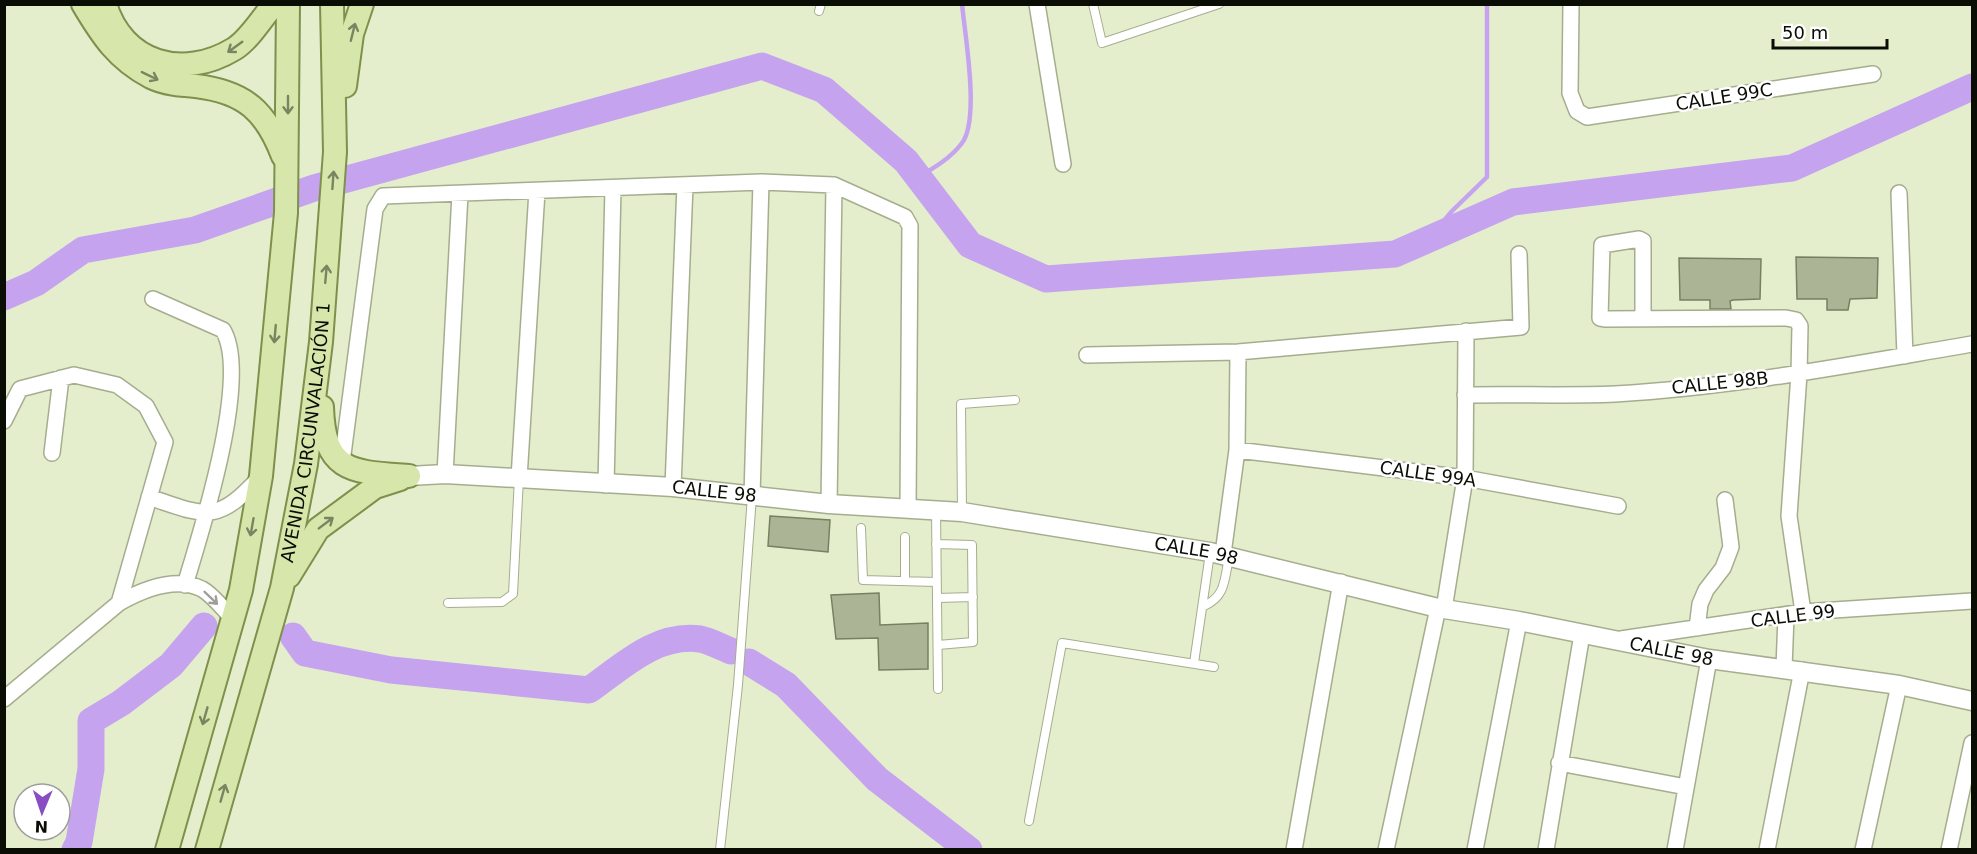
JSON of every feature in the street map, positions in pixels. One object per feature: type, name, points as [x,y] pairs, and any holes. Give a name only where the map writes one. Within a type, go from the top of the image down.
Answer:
[{"type":"main road","points":[[83,4],[99,34],[135,68],[153,78],[176,85],[218,90],[240,99],[259,112],[272,128],[288,169]]},
{"type":"main road","points":[[105,4],[109,18],[120,35],[132,46],[163,64],[186,66],[212,61],[237,48],[274,4]]},
{"type":"main road","name":"AVENIDA CIRCUNVALACIÓN 1","points":[[166,849],[242,590],[261,476],[286,213],[288,4]]},
{"type":"main road","name":"AVENIDA CIRCUNVALACIÓN 1","points":[[207,849],[282,588],[306,464],[321,342],[332,207],[335,152],[332,4]]},
{"type":"main road","points":[[335,152],[352,34],[362,4]]},
{"type":"main road","points":[[321,342],[323,431],[328,449],[342,462],[366,472],[409,476]]},
{"type":"main road","points":[[282,588],[318,529],[375,487],[409,476]]},
{"type":"street","points":[[1037,4],[1063,164]]},
{"type":"street","name":"CALLE 99C","points":[[1571,4],[1570,93],[1577,111],[1587,117],[1873,74]]},
{"type":"street","points":[[752,496],[761,182]]},
{"type":"street","points":[[342,462],[375,209],[383,196],[761,182],[834,185],[905,217],[910,226],[908,509]]},
{"type":"street","points":[[673,487],[685,185]]},
{"type":"street","points":[[829,504],[834,185]]},
{"type":"street","points":[[606,484],[613,188]]},
{"type":"street","points":[[519,478],[537,191]]},
{"type":"street","points":[[1899,193],[1905,356]]},
{"type":"street","points":[[445,474],[460,194]]},
{"type":"street","points":[[1643,318],[1643,241],[1639,239],[1602,245],[1600,318],[1643,318],[1786,318],[1796,321],[1800,326],[1789,516],[1803,612]]},
{"type":"street","points":[[1087,355],[1239,352],[1521,327],[1519,254]]},
{"type":"street","points":[[153,299],[223,330],[231,346],[232,364],[222,459],[186,585]]},
{"type":"street","points":[[1386,849],[1441,608],[1465,478],[1466,331]]},
{"type":"street","name":"CALLE 98B","points":[[1465,395],[1615,394],[1799,374],[1972,344]]},
{"type":"street","points":[[1221,554],[1237,450],[1239,352]]},
{"type":"street","points":[[4,421],[12,391],[74,375],[117,385],[146,406],[165,442],[119,603]]},
{"type":"street","points":[[52,453],[61,378]]},
{"type":"street","name":"CALLE 99A","points":[[1237,450],[1465,478],[1618,506]]},
{"type":"street","name":"CALLE 98","points":[[409,476],[445,474],[673,487],[829,504],[962,512],[1221,554],[1441,608],[1615,639],[1709,659],[1899,685],[1972,701]]},
{"type":"street","points":[[149,497],[193,512],[207,513],[238,501],[261,476]]},
{"type":"street","points":[[1697,628],[1700,604],[1706,590],[1723,568],[1731,547],[1725,500]]},
{"type":"street","points":[[1294,849],[1341,582]]},
{"type":"street","points":[[4,699],[119,603],[142,591],[161,586],[186,585],[202,590],[233,619]]},
{"type":"street","name":"CALLE 99","points":[[1615,639],[1803,612],[1972,601]]},
{"type":"street","points":[[1767,849],[1793,669],[1786,616]]},
{"type":"street","points":[[1475,849],[1519,621]]},
{"type":"street","points":[[1546,849],[1581,634]]},
{"type":"street","points":[[1676,849],[1709,659]]},
{"type":"street","points":[[1863,849],[1899,685]]},
{"type":"street","points":[[1949,849],[1972,742]]},
{"type":"street","points":[[1559,763],[1686,787]]},
{"type":"lane","points":[[1093,4],[1102,43],[1219,4]]},
{"type":"lane","points":[[962,512],[961,404],[1015,400]]},
{"type":"lane","points":[[448,603],[502,602],[513,594],[519,478]]},
{"type":"lane","points":[[720,849],[738,685],[752,496]]},
{"type":"lane","points":[[936,511],[938,689]]},
{"type":"lane","points":[[861,528],[863,580],[936,582]]},
{"type":"lane","points":[[905,537],[905,582]]},
{"type":"lane","points":[[936,544],[972,545],[973,643],[938,645]]},
{"type":"lane","points":[[1204,606],[1217,600],[1221,594],[1221,554]]},
{"type":"lane","points":[[1194,663],[1204,606],[1202,595],[1221,554]]},
{"type":"lane","points":[[937,598],[973,597]]},
{"type":"lane","points":[[1029,821],[1062,643],[1214,667]]},
{"type":"building","points":[[1796,257],[1878,258],[1877,298],[1850,299],[1848,310],[1827,310],[1827,299],[1797,299]]},
{"type":"building","points":[[1679,258],[1761,259],[1760,299],[1730,301],[1731,309],[1710,309],[1710,300],[1680,300]]},
{"type":"building","points":[[770,516],[830,520],[828,552],[768,546]]},
{"type":"building","points":[[879,593],[880,625],[928,623],[928,669],[879,670],[878,638],[836,639],[831,595]]},
{"type":"waterway","points":[[918,177],[953,153],[962,143],[967,131],[971,97],[962,4]]},
{"type":"waterway","points":[[1429,239],[1452,211],[1487,177],[1487,4]]},
{"type":"waterway","points":[[4,297],[36,283],[83,250],[195,230],[314,188],[762,66],[824,90],[906,161],[970,245],[1046,279],[1395,254],[1513,202],[1792,168],[1972,87]]},
{"type":"waterway","points":[[75,850],[79,842],[91,769],[91,721],[121,703],[171,665],[204,626]]},
{"type":"waterway","points":[[293,636],[305,653],[391,670],[589,690],[640,654],[669,641],[700,639],[731,651]]},
{"type":"waterway","points":[[749,662],[786,685],[877,779],[969,850]]}]
